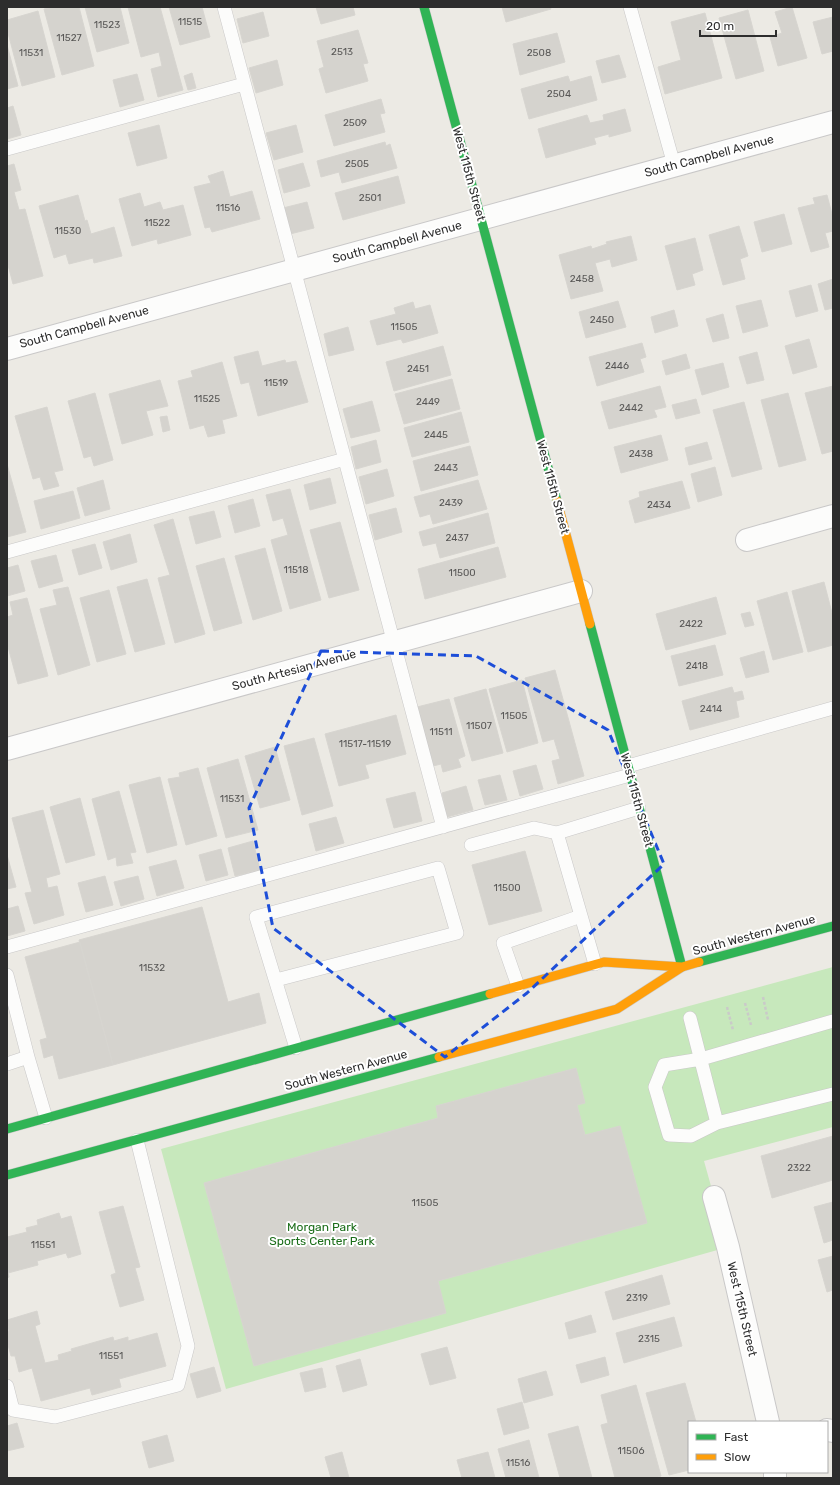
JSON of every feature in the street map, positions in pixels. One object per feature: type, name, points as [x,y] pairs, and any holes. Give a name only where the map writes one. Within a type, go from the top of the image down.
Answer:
[{"type":"main road","name":"West 115th Street","points":[[424,7],[682,967]]},
{"type":"main road","name":"South Western Avenue","points":[[7,1175],[617,1009],[682,967],[833,926]]},
{"type":"main road","name":"South Western Avenue","points":[[7,1129],[595,964],[604,962],[682,967]]},
{"type":"street","name":"South Campbell Avenue","points":[[7,349],[833,122]]},
{"type":"street","points":[[747,540],[833,516]]},
{"type":"street","name":"South Artesian Avenue","points":[[7,749],[581,591]]},
{"type":"street","name":"West 115th Street","points":[[714,1197],[728,1247],[768,1421]]},
{"type":"lane","points":[[224,7],[443,827]]},
{"type":"lane","points":[[630,7],[674,165]]},
{"type":"lane","points":[[7,149],[244,84]]},
{"type":"lane","points":[[7,552],[345,459]]},
{"type":"lane","points":[[7,947],[443,827],[833,708]]},
{"type":"lane","points":[[471,845],[534,828],[557,833],[639,808]]},
{"type":"lane","points":[[557,833],[595,964]]},
{"type":"lane","points":[[276,980],[457,933],[438,868],[256,917],[296,1048]]},
{"type":"lane","points":[[518,986],[504,943],[581,916]]},
{"type":"lane","points":[[7,976],[28,1057],[46,1118]]},
{"type":"lane","points":[[690,1018],[717,1123]]},
{"type":"lane","points":[[833,1021],[701,1059],[664,1065],[655,1088],[669,1135],[690,1136],[717,1123],[833,1094]]},
{"type":"lane","points":[[7,1064],[28,1057]]},
{"type":"lane","points":[[7,1386],[13,1410],[55,1417],[178,1385],[188,1346],[137,1140]]},
{"type":"path","points":[[763,998],[766,1009]]},
{"type":"path","points":[[745,1003],[748,1014]]},
{"type":"path","points":[[727,1007],[730,1019]]},
{"type":"highlighted area","points":[[321,651],[476,656],[608,730],[664,864],[527,993],[445,1057],[273,928],[249,808]]},
{"type":"green space","name":"Morgan Park Sports Center Park","points":[[833,967],[833,1127],[704,1161],[728,1247],[226,1389],[161,1149]]},
{"type":"building","points":[[53,7],[79,7],[94,66],[62,75],[44,9]]},
{"type":"building","points":[[85,7],[120,7],[129,43],[97,52]]},
{"type":"building","points":[[128,7],[160,7],[183,90],[158,97],[151,69],[162,66],[159,52],[141,57]]},
{"type":"building","points":[[169,7],[202,7],[210,37],[180,45]]},
{"type":"building","points":[[316,7],[353,7],[355,15],[321,24]]},
{"type":"building","points":[[502,7],[550,7],[551,9],[506,22]]},
{"type":"building","points":[[792,7],[807,58],[778,66],[770,37],[782,33],[775,12]]},
{"type":"building","points":[[748,10],[764,71],[736,79],[719,18]]},
{"type":"building","points":[[38,11],[55,77],[22,86],[7,29],[7,20]]},
{"type":"building","points":[[263,12],[269,36],[243,43],[237,19]]},
{"type":"building","points":[[705,13],[722,78],[665,94],[658,67],[681,60],[671,22]]},
{"type":"building","points":[[833,17],[833,51],[822,54],[813,22]]},
{"type":"building","points":[[358,30],[368,63],[363,64],[368,81],[326,93],[319,69],[324,67],[317,41]]},
{"type":"building","points":[[557,33],[565,62],[520,75],[513,44]]},
{"type":"building","points":[[7,45],[18,86],[7,89]]},
{"type":"building","points":[[619,55],[626,77],[602,83],[596,61]]},
{"type":"building","points":[[277,60],[283,85],[256,93],[249,68]]},
{"type":"building","points":[[192,73],[196,88],[188,90],[184,76]]},
{"type":"building","points":[[137,74],[144,100],[120,107],[113,80]]},
{"type":"building","points":[[568,76],[570,82],[591,76],[597,100],[529,119],[521,89]]},
{"type":"building","points":[[381,99],[385,113],[380,114],[385,132],[334,146],[325,115]]},
{"type":"building","points":[[13,106],[21,135],[7,139],[7,108]]},
{"type":"building","points":[[625,109],[631,131],[609,137],[609,134],[594,138],[596,144],[546,158],[538,129],[587,115],[590,123],[604,120],[603,115]]},
{"type":"building","points":[[159,125],[167,158],[137,166],[128,133]]},
{"type":"building","points":[[296,125],[303,152],[274,160],[266,133]]},
{"type":"building","points":[[385,142],[386,146],[390,144],[397,168],[342,183],[339,172],[321,177],[317,161]]},
{"type":"building","points":[[303,163],[310,186],[284,193],[278,170]]},
{"type":"building","points":[[14,164],[21,190],[14,192],[19,210],[25,209],[43,276],[13,284],[7,261],[7,166]]},
{"type":"building","points":[[223,171],[230,197],[252,191],[260,219],[212,232],[210,227],[205,228],[194,187],[211,183],[208,176]]},
{"type":"building","points":[[398,176],[405,203],[343,220],[335,193]]},
{"type":"building","points":[[140,193],[144,207],[160,202],[163,210],[183,205],[191,235],[158,244],[157,239],[132,246],[119,199]]},
{"type":"building","points":[[78,195],[85,221],[87,220],[91,234],[114,227],[122,256],[94,263],[93,258],[69,264],[66,254],[54,258],[39,206]]},
{"type":"building","points":[[827,195],[833,218],[833,231],[825,233],[829,247],[811,252],[798,208],[815,204],[813,198]]},
{"type":"building","points":[[307,202],[314,228],[290,234],[283,208]]},
{"type":"building","points":[[784,214],[792,244],[762,252],[754,222]]},
{"type":"building","points":[[739,226],[748,256],[740,259],[745,279],[723,285],[709,235]]},
{"type":"building","points":[[631,236],[637,260],[612,267],[610,259],[595,263],[603,291],[571,299],[559,255],[591,246],[592,249],[607,244],[606,242]]},
{"type":"building","points":[[695,238],[703,270],[692,274],[695,285],[677,290],[665,246]]},
{"type":"building","points":[[833,279],[833,308],[825,310],[818,284]]},
{"type":"building","points":[[811,285],[818,311],[796,317],[789,291]]},
{"type":"building","points":[[761,300],[768,326],[743,333],[736,306]]},
{"type":"building","points":[[618,301],[626,327],[586,338],[579,312]]},
{"type":"building","points":[[413,302],[415,309],[430,305],[438,333],[403,343],[401,339],[377,345],[370,321],[396,314],[394,308]]},
{"type":"building","points":[[674,310],[678,326],[655,333],[651,317]]},
{"type":"building","points":[[723,314],[729,338],[713,342],[706,319]]},
{"type":"building","points":[[348,327],[354,350],[329,356],[324,334]]},
{"type":"building","points":[[809,339],[817,367],[793,374],[785,346]]},
{"type":"building","points":[[642,343],[646,357],[640,359],[644,372],[597,386],[589,357]]},
{"type":"building","points":[[443,346],[451,375],[394,391],[386,362]]},
{"type":"building","points":[[258,351],[262,366],[285,360],[286,363],[296,361],[308,402],[258,416],[249,382],[241,384],[234,357]]},
{"type":"building","points":[[757,352],[764,380],[747,384],[739,357]]},
{"type":"building","points":[[686,354],[690,368],[666,375],[662,361]]},
{"type":"building","points":[[222,362],[237,416],[222,420],[225,433],[208,437],[204,425],[190,429],[178,381],[193,377],[191,371]]},
{"type":"building","points":[[723,363],[729,387],[702,395],[695,370]]},
{"type":"building","points":[[452,379],[460,409],[404,424],[395,394]]},
{"type":"building","points":[[160,380],[168,406],[146,411],[153,435],[122,444],[109,394]]},
{"type":"building","points":[[660,386],[666,407],[654,410],[657,417],[609,429],[601,402]]},
{"type":"building","points":[[833,386],[833,451],[822,454],[805,393]]},
{"type":"building","points":[[95,393],[113,460],[94,466],[91,456],[84,458],[68,401]]},
{"type":"building","points":[[788,393],[806,460],[779,467],[761,400]]},
{"type":"building","points":[[696,399],[700,413],[676,419],[672,405]]},
{"type":"building","points":[[372,401],[380,431],[351,438],[343,409]]},
{"type":"building","points":[[744,402],[762,469],[732,477],[713,410]]},
{"type":"building","points":[[47,407],[63,470],[54,472],[59,486],[44,490],[40,477],[33,479],[15,416]]},
{"type":"building","points":[[461,412],[469,442],[412,457],[404,428]]},
{"type":"building","points":[[167,416],[170,430],[163,432],[160,417]]},
{"type":"building","points":[[661,435],[668,460],[621,473],[614,447]]},
{"type":"building","points":[[376,440],[381,462],[356,469],[351,447]]},
{"type":"building","points":[[707,442],[712,459],[689,465],[685,448]]},
{"type":"building","points":[[470,446],[478,475],[421,491],[413,461]]},
{"type":"building","points":[[7,464],[26,532],[7,537]]},
{"type":"building","points":[[715,467],[722,495],[698,502],[691,474]]},
{"type":"building","points":[[387,469],[394,496],[366,504],[359,477]]},
{"type":"building","points":[[330,478],[336,503],[310,510],[304,485]]},
{"type":"building","points":[[103,480],[110,509],[85,516],[77,488]]},
{"type":"building","points":[[478,480],[487,509],[433,524],[430,514],[420,517],[414,497]]},
{"type":"building","points":[[682,481],[690,508],[635,523],[629,501],[640,497],[639,492]]},
{"type":"building","points":[[290,489],[321,600],[290,609],[271,540],[288,535],[283,518],[273,521],[266,495]]},
{"type":"building","points":[[73,491],[80,518],[41,529],[34,501]]},
{"type":"building","points":[[253,499],[260,526],[235,533],[228,506]]},
{"type":"building","points":[[396,508],[402,532],[375,540],[369,515]]},
{"type":"building","points":[[214,511],[221,537],[196,544],[189,517]]},
{"type":"building","points":[[488,513],[495,543],[440,558],[436,543],[423,546],[419,532]]},
{"type":"building","points":[[173,519],[205,634],[175,643],[158,578],[170,575],[154,525]]},
{"type":"building","points":[[340,522],[359,590],[329,598],[310,530]]},
{"type":"building","points":[[130,534],[137,562],[111,570],[103,542]]},
{"type":"building","points":[[95,544],[102,568],[79,575],[72,550]]},
{"type":"building","points":[[498,547],[506,577],[425,599],[418,569]]},
{"type":"building","points":[[265,548],[282,611],[253,620],[235,556]]},
{"type":"building","points":[[56,555],[63,581],[39,588],[31,561]]},
{"type":"building","points":[[224,558],[242,623],[214,631],[196,566]]},
{"type":"building","points":[[18,565],[25,591],[7,596],[7,568]]},
{"type":"building","points":[[147,579],[165,644],[135,652],[117,587]]},
{"type":"building","points":[[824,582],[833,617],[833,645],[808,652],[792,591]]},
{"type":"building","points":[[68,587],[90,665],[58,675],[40,609],[57,605],[53,590]]},
{"type":"building","points":[[109,590],[126,654],[97,662],[80,598]]},
{"type":"building","points":[[787,592],[803,652],[773,660],[757,601]]},
{"type":"building","points":[[716,597],[726,634],[666,650],[656,614]]},
{"type":"building","points":[[27,598],[48,676],[18,684],[7,643],[7,617],[13,615],[10,602]]},
{"type":"building","points":[[750,612],[754,625],[745,627],[741,614]]},
{"type":"building","points":[[715,645],[723,675],[679,686],[671,656]]},
{"type":"building","points":[[764,651],[769,672],[746,678],[740,658]]},
{"type":"building","points":[[555,670],[584,776],[558,784],[552,761],[560,759],[554,739],[543,742],[525,678]]},
{"type":"building","points":[[522,680],[538,743],[507,752],[489,689]]},
{"type":"building","points":[[732,687],[734,693],[742,691],[744,699],[736,701],[739,717],[690,730],[682,701]]},
{"type":"building","points":[[486,689],[503,753],[472,761],[454,698]]},
{"type":"building","points":[[449,699],[465,756],[458,759],[461,767],[443,772],[441,764],[433,766],[417,707]]},
{"type":"building","points":[[396,715],[406,754],[365,765],[369,778],[339,786],[325,734]]},
{"type":"building","points":[[314,738],[333,806],[302,815],[284,746]]},
{"type":"building","points":[[275,747],[290,800],[260,808],[245,756]]},
{"type":"building","points":[[238,759],[258,830],[226,838],[207,768]]},
{"type":"building","points":[[536,765],[543,789],[520,796],[513,771]]},
{"type":"building","points":[[198,768],[217,836],[186,845],[168,779],[180,777],[179,773]]},
{"type":"building","points":[[500,775],[507,800],[485,805],[478,780]]},
{"type":"building","points":[[160,777],[177,845],[147,853],[129,785]]},
{"type":"building","points":[[466,786],[473,810],[447,817],[442,793]]},
{"type":"building","points":[[119,791],[136,852],[130,853],[133,863],[117,866],[116,857],[108,860],[92,799]]},
{"type":"building","points":[[415,792],[422,821],[394,828],[386,799]]},
{"type":"building","points":[[80,798],[95,855],[66,863],[50,807]]},
{"type":"building","points":[[43,810],[60,874],[46,878],[48,888],[57,886],[64,915],[34,924],[25,893],[32,892],[12,818]]},
{"type":"building","points":[[336,817],[344,843],[316,851],[309,824]]},
{"type":"building","points":[[253,841],[260,870],[235,876],[228,848]]},
{"type":"building","points":[[221,849],[228,875],[206,881],[199,855]]},
{"type":"building","points":[[525,851],[542,911],[489,925],[472,865]]},
{"type":"building","points":[[7,855],[16,887],[7,889]]},
{"type":"building","points":[[176,860],[184,888],[157,896],[149,867]]},
{"type":"building","points":[[105,876],[113,905],[86,912],[78,883]]},
{"type":"building","points":[[138,876],[144,899],[121,906],[114,882]]},
{"type":"building","points":[[18,906],[25,931],[7,936],[7,909]]},
{"type":"building","points":[[202,907],[228,1002],[259,993],[266,1023],[113,1065],[79,940]]},
{"type":"building","points":[[80,942],[113,1065],[59,1079],[53,1055],[44,1058],[40,1040],[47,1038],[25,957]]},
{"type":"building","points":[[576,1068],[585,1103],[577,1105],[585,1135],[620,1126],[647,1223],[438,1281],[446,1313],[254,1366],[204,1183],[438,1118],[436,1106]]},
{"type":"building","points":[[833,1136],[833,1180],[772,1198],[761,1156]]},
{"type":"building","points":[[833,1202],[833,1240],[824,1243],[814,1207]]},
{"type":"building","points":[[123,1206],[140,1267],[135,1268],[144,1300],[120,1307],[111,1275],[116,1273],[99,1212]]},
{"type":"building","points":[[59,1213],[61,1219],[71,1216],[81,1254],[68,1258],[66,1253],[37,1261],[38,1265],[8,1273],[9,1277],[7,1278],[7,1237],[27,1232],[26,1228],[38,1225],[37,1220]]},
{"type":"building","points":[[833,1256],[833,1290],[827,1292],[818,1260]]},
{"type":"building","points":[[662,1275],[670,1304],[613,1320],[605,1292]]},
{"type":"building","points":[[37,1311],[40,1324],[35,1326],[45,1363],[59,1360],[58,1355],[72,1351],[71,1349],[113,1337],[114,1341],[128,1337],[128,1341],[157,1333],[166,1366],[119,1379],[121,1387],[92,1395],[90,1388],[41,1401],[32,1368],[19,1372],[15,1356],[11,1356],[7,1341],[7,1332],[9,1331],[7,1320]]},
{"type":"building","points":[[591,1315],[596,1332],[569,1339],[565,1323]]},
{"type":"building","points":[[674,1317],[682,1346],[624,1363],[616,1333]]},
{"type":"building","points":[[447,1347],[456,1378],[430,1385],[421,1354]]},
{"type":"building","points":[[605,1357],[609,1375],[581,1383],[576,1365]]},
{"type":"building","points":[[360,1359],[367,1385],[343,1392],[336,1366]]},
{"type":"building","points":[[214,1367],[221,1391],[197,1398],[190,1374]]},
{"type":"building","points":[[322,1368],[326,1387],[305,1392],[300,1373]]},
{"type":"building","points":[[546,1371],[553,1395],[524,1403],[518,1379]]},
{"type":"building","points":[[685,1383],[696,1421],[688,1421],[688,1470],[669,1475],[646,1393]]},
{"type":"building","points":[[636,1385],[661,1476],[655,1478],[615,1478],[601,1425],[608,1423],[601,1395]]},
{"type":"building","points":[[522,1402],[529,1428],[504,1435],[497,1409]]},
{"type":"building","points":[[17,1423],[24,1447],[7,1451],[7,1426]]},
{"type":"building","points":[[578,1426],[592,1478],[560,1478],[548,1434]]},
{"type":"building","points":[[167,1435],[174,1461],[149,1468],[142,1442]]},
{"type":"building","points":[[529,1440],[539,1478],[506,1478],[498,1449]]},
{"type":"building","points":[[342,1452],[349,1478],[331,1478],[325,1457]]},
{"type":"building","points":[[488,1452],[495,1478],[462,1478],[457,1460]]},
{"type":"traffic: fast","points":[[424,7],[557,501]]},
{"type":"traffic: fast","points":[[590,624],[682,967]]},
{"type":"traffic: fast","points":[[699,962],[833,926]]},
{"type":"traffic: fast","points":[[7,1129],[490,994]]},
{"type":"traffic: fast","points":[[7,1175],[439,1057]]},
{"type":"traffic: slow","points":[[557,501],[590,624]]},
{"type":"traffic: slow","points":[[490,994],[604,962],[682,967]]},
{"type":"traffic: slow","points":[[439,1057],[617,1009],[682,967],[699,962]]}]
